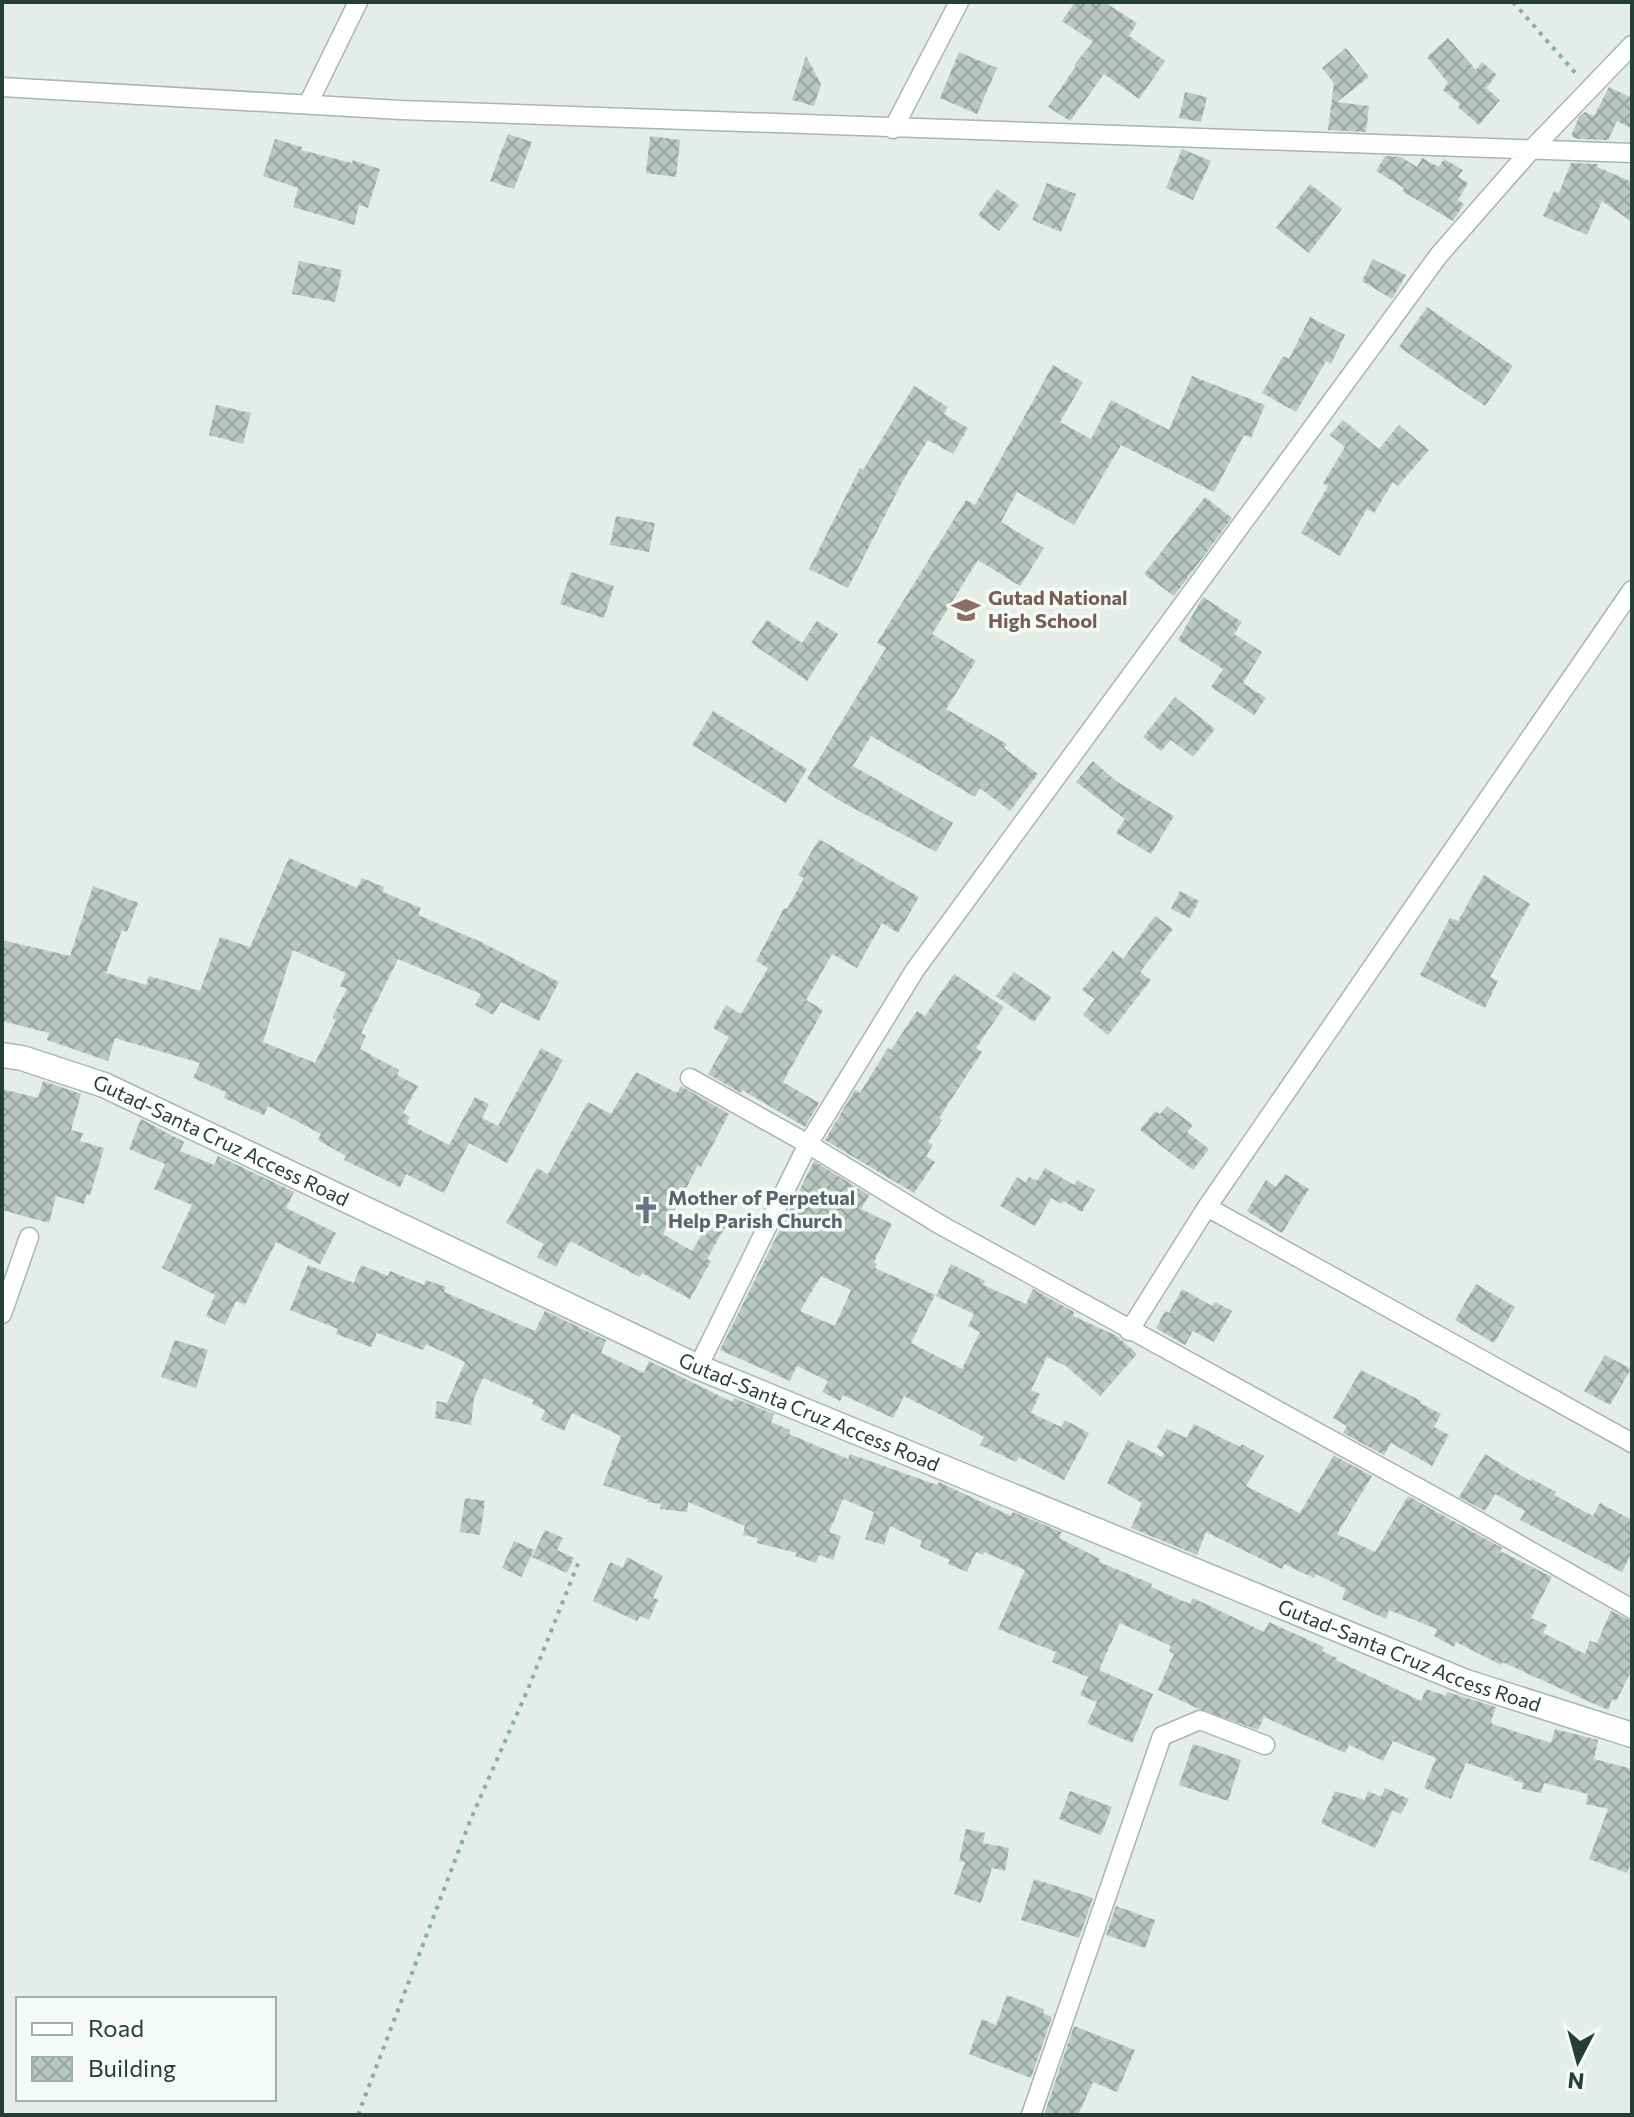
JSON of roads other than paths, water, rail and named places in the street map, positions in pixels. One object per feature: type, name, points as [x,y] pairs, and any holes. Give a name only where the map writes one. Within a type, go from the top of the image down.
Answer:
[{"type":"main road","name":"Gutad-Santa Cruz Access Road","points":[[2,1055],[22,1058],[104,1085],[698,1367],[1466,1682],[1632,1735]]},
{"type":"street","points":[[308,104],[358,2]]},
{"type":"street","points":[[893,129],[959,2]]},
{"type":"street","points":[[698,1367],[808,1144],[924,958],[1439,255],[1531,150],[1632,45]]},
{"type":"street","points":[[2,87],[308,104],[893,129],[1632,153]]},
{"type":"street","points":[[1129,1331],[1207,1207],[1632,590]]},
{"type":"street","points":[[690,1078],[808,1144],[939,1224],[1632,1609]]},
{"type":"street","points":[[1207,1207],[1632,1443]]},
{"type":"street","points":[[2,1314],[29,1237]]},
{"type":"street","points":[[1031,2115],[1162,1736],[1200,1720],[1265,1745]]},
{"type":"place","name":"Gutad National High School","points":[[966,610]]},
{"type":"place","name":"Mother of Perpetual Help Parish Church","points":[[646,1210]]}]
